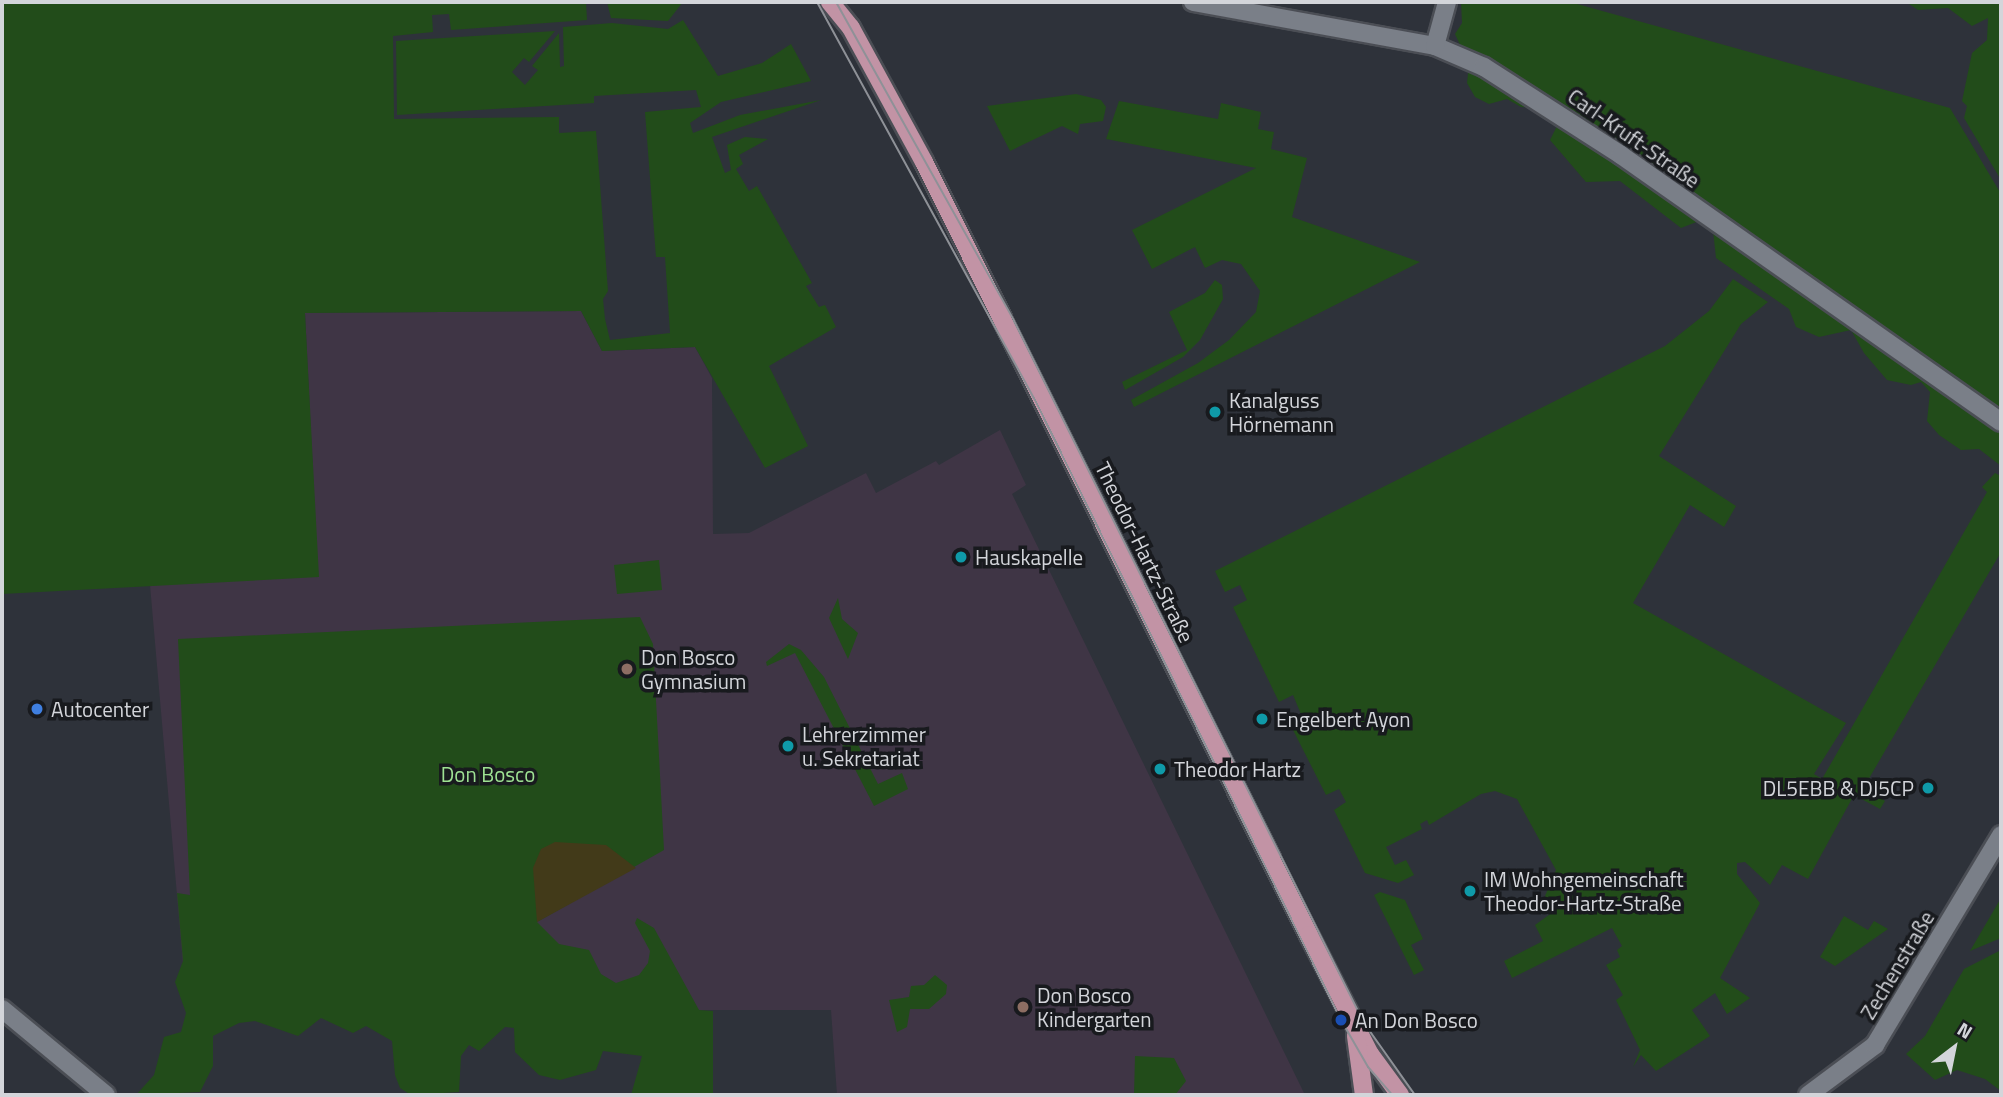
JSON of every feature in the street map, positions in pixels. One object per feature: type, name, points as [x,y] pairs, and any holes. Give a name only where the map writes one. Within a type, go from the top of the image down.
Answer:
[{"type":"main road","points":[[830,2],[851,27]]},
{"type":"main road","points":[[845,2],[851,27]]},
{"type":"main road","name":"Theodor-Hartz-Straße","points":[[851,27],[1032,373],[1355,1025],[1400,1095]]},
{"type":"main road","points":[[1355,1025],[1364,1095]]},
{"type":"street","name":"Carl-Kruft-Straße","points":[[1193,2],[1435,46],[1526,92],[2001,422]]},
{"type":"street","points":[[1435,46],[1447,2]]},
{"type":"street","name":"Zechenstraße","points":[[1808,1095],[1875,1045],[2001,835]]},
{"type":"street","points":[[2,1009],[106,1095]]},
{"type":"shaded area","name":"Don Bosco Gymnasium","points":[[581,311],[602,351],[695,347],[712,378],[713,534],[749,533],[866,473],[876,493],[936,461],[939,465],[1000,430],[1026,485],[1012,494],[1305,1095],[837,1095],[831,1010],[187,1010],[150,585],[318,576],[305,313]]},
{"type":"green space","points":[[2,2],[586,2],[587,20],[451,30],[449,14],[432,15],[433,32],[393,36],[394,119],[559,117],[559,133],[596,131],[608,291],[603,299],[610,340],[670,333],[665,257],[656,257],[645,112],[701,107],[696,90],[594,96],[594,103],[397,115],[396,41],[555,31],[529,62],[524,58],[512,72],[525,85],[538,70],[532,66],[559,33],[560,67],[564,66],[563,27],[612,23],[668,29],[683,20],[718,76],[762,63],[791,44],[811,81],[721,102],[690,123],[693,133],[740,115],[821,100],[712,137],[725,173],[731,170],[727,145],[745,137],[768,139],[739,155],[743,164],[736,169],[749,191],[757,186],[812,283],[806,286],[819,307],[825,305],[836,327],[769,366],[808,446],[765,468],[695,347],[602,351],[581,311],[305,313],[319,577],[2,594]]},
{"type":"green space","points":[[607,2],[683,2],[668,21],[611,18]]},
{"type":"green space","points":[[1461,2],[1570,2],[1950,108],[2001,194],[2001,466],[1979,449],[1961,450],[1939,435],[1927,421],[1930,392],[1921,382],[1911,385],[1887,380],[1864,353],[1851,330],[1819,337],[1796,327],[1789,309],[1716,258],[1712,221],[1704,219],[1681,228],[1620,181],[1586,182],[1550,140],[1558,124],[1535,108],[1521,107],[1507,99],[1489,104],[1475,97],[1467,83],[1469,64],[1455,34],[1462,23]]},
{"type":"green space","points":[[1906,2],[2001,2],[2001,180],[1964,118],[1967,106],[1962,101],[1972,53],[1987,40],[1988,18],[1972,26],[1948,8],[1918,10]]},
{"type":"green space","points":[[1076,94],[1101,100],[1106,107],[1103,121],[1080,124],[1078,134],[1062,126],[1010,151],[987,106]]},
{"type":"green space","points":[[1119,101],[1218,119],[1221,103],[1261,112],[1258,129],[1274,132],[1271,149],[1307,158],[1292,217],[1420,262],[1134,407],[1131,400],[1198,363],[1229,340],[1256,312],[1260,291],[1241,264],[1222,260],[1205,268],[1195,247],[1152,269],[1132,230],[1256,168],[1106,139]]},
{"type":"green space","points":[[1733,279],[1768,302],[1741,324],[1659,456],[1736,506],[1724,527],[1690,505],[1633,603],[1846,723],[1814,774],[1822,779],[1987,492],[1982,487],[1995,473],[2001,476],[2001,552],[1864,787],[1885,801],[1880,809],[1854,795],[1808,879],[1782,865],[1770,885],[1745,862],[1737,863],[1737,874],[1760,903],[1720,978],[1750,998],[1727,1014],[1715,993],[1692,1010],[1710,1036],[1656,1071],[1641,1055],[1633,1067],[1640,1050],[1616,1000],[1623,995],[1606,965],[1620,957],[1617,950],[1622,946],[1612,928],[1512,978],[1504,961],[1543,941],[1535,925],[1553,912],[1545,896],[1556,870],[1517,799],[1495,791],[1481,794],[1429,825],[1427,820],[1420,824],[1422,829],[1386,847],[1395,865],[1406,860],[1414,875],[1398,883],[1365,873],[1334,810],[1346,802],[1339,789],[1326,795],[1291,726],[1303,719],[1293,695],[1279,702],[1233,607],[1247,600],[1240,585],[1225,592],[1215,571],[1665,346],[1709,311]]},
{"type":"green space","points":[[1215,280],[1222,285],[1223,299],[1200,340],[1183,357],[1125,390],[1122,382],[1187,350],[1169,312],[1205,293]]},
{"type":"green space","points":[[659,560],[662,590],[617,594],[614,565]]},
{"type":"green space","points":[[838,598],[842,619],[858,633],[848,659],[829,618]]},
{"type":"green space","name":"Don Bosco","points":[[640,617],[653,644],[664,850],[537,922],[559,944],[589,950],[601,974],[616,983],[639,975],[648,963],[650,951],[635,923],[637,918],[654,928],[699,1010],[713,1011],[713,1095],[631,1095],[642,1056],[603,1051],[596,1070],[560,1080],[539,1075],[515,1052],[514,1028],[505,1027],[479,1051],[469,1045],[461,1056],[459,1092],[411,1095],[400,1088],[395,1075],[392,1041],[366,1026],[353,1033],[321,1018],[298,1036],[255,1021],[239,1023],[213,1036],[213,1066],[200,1092],[136,1095],[154,1075],[164,1037],[181,1032],[186,1013],[175,982],[183,961],[177,893],[190,895],[178,639]]},
{"type":"green space","points":[[789,644],[801,650],[824,677],[878,784],[902,773],[908,789],[874,806],[795,653],[767,666],[766,662]]},
{"type":"green space","points":[[1380,892],[1405,900],[1423,939],[1411,945],[1424,970],[1414,975],[1374,895]]},
{"type":"green space","points":[[2001,898],[2001,938],[1970,951]]},
{"type":"green space","points":[[1844,916],[1868,930],[1874,921],[1888,929],[1835,966],[1820,957]]},
{"type":"green space","points":[[2001,950],[2001,1091],[1985,1079],[1957,1070],[1935,1080],[1906,1054],[1925,1036],[1964,969]]},
{"type":"green space","points":[[935,975],[947,985],[946,994],[929,1009],[910,1009],[907,1027],[897,1032],[889,1000],[909,997],[911,986],[924,985]]},
{"type":"green space","points":[[1135,1056],[1174,1058],[1186,1081],[1175,1095],[1134,1095]]},
{"type":"sand","points":[[555,842],[606,845],[636,868],[537,922],[533,868],[541,849]]},
{"type":"tram line","points":[[817,2],[1034,398],[1341,1020],[1368,1067],[1392,1095]]},
{"type":"tram line","points":[[836,2],[1014,321],[1364,1023],[1415,1095]]},
{"type":"place","name":"Kanalguss Hörnemann","points":[[1215,412]]},
{"type":"place","name":"Hauskapelle","points":[[961,557]]},
{"type":"place","name":"Don Bosco Gymnasium","points":[[627,669]]},
{"type":"place","name":"Autocenter","points":[[37,709]]},
{"type":"place","name":"Engelbert Ayon","points":[[1262,719]]},
{"type":"place","name":"Lehrerzimmer u. Sekretariat","points":[[788,746]]},
{"type":"place","name":"Theodor Hartz","points":[[1160,769]]},
{"type":"place","name":"DL5EBB & DJ5CP","points":[[1928,788]]},
{"type":"place","name":"IM Wohngemeinschaft Theodor-Hartz-Straße","points":[[1470,891]]},
{"type":"place","name":"Don Bosco Kindergarten","points":[[1023,1007]]},
{"type":"place","name":"An Don Bosco","points":[[1341,1020]]}]
